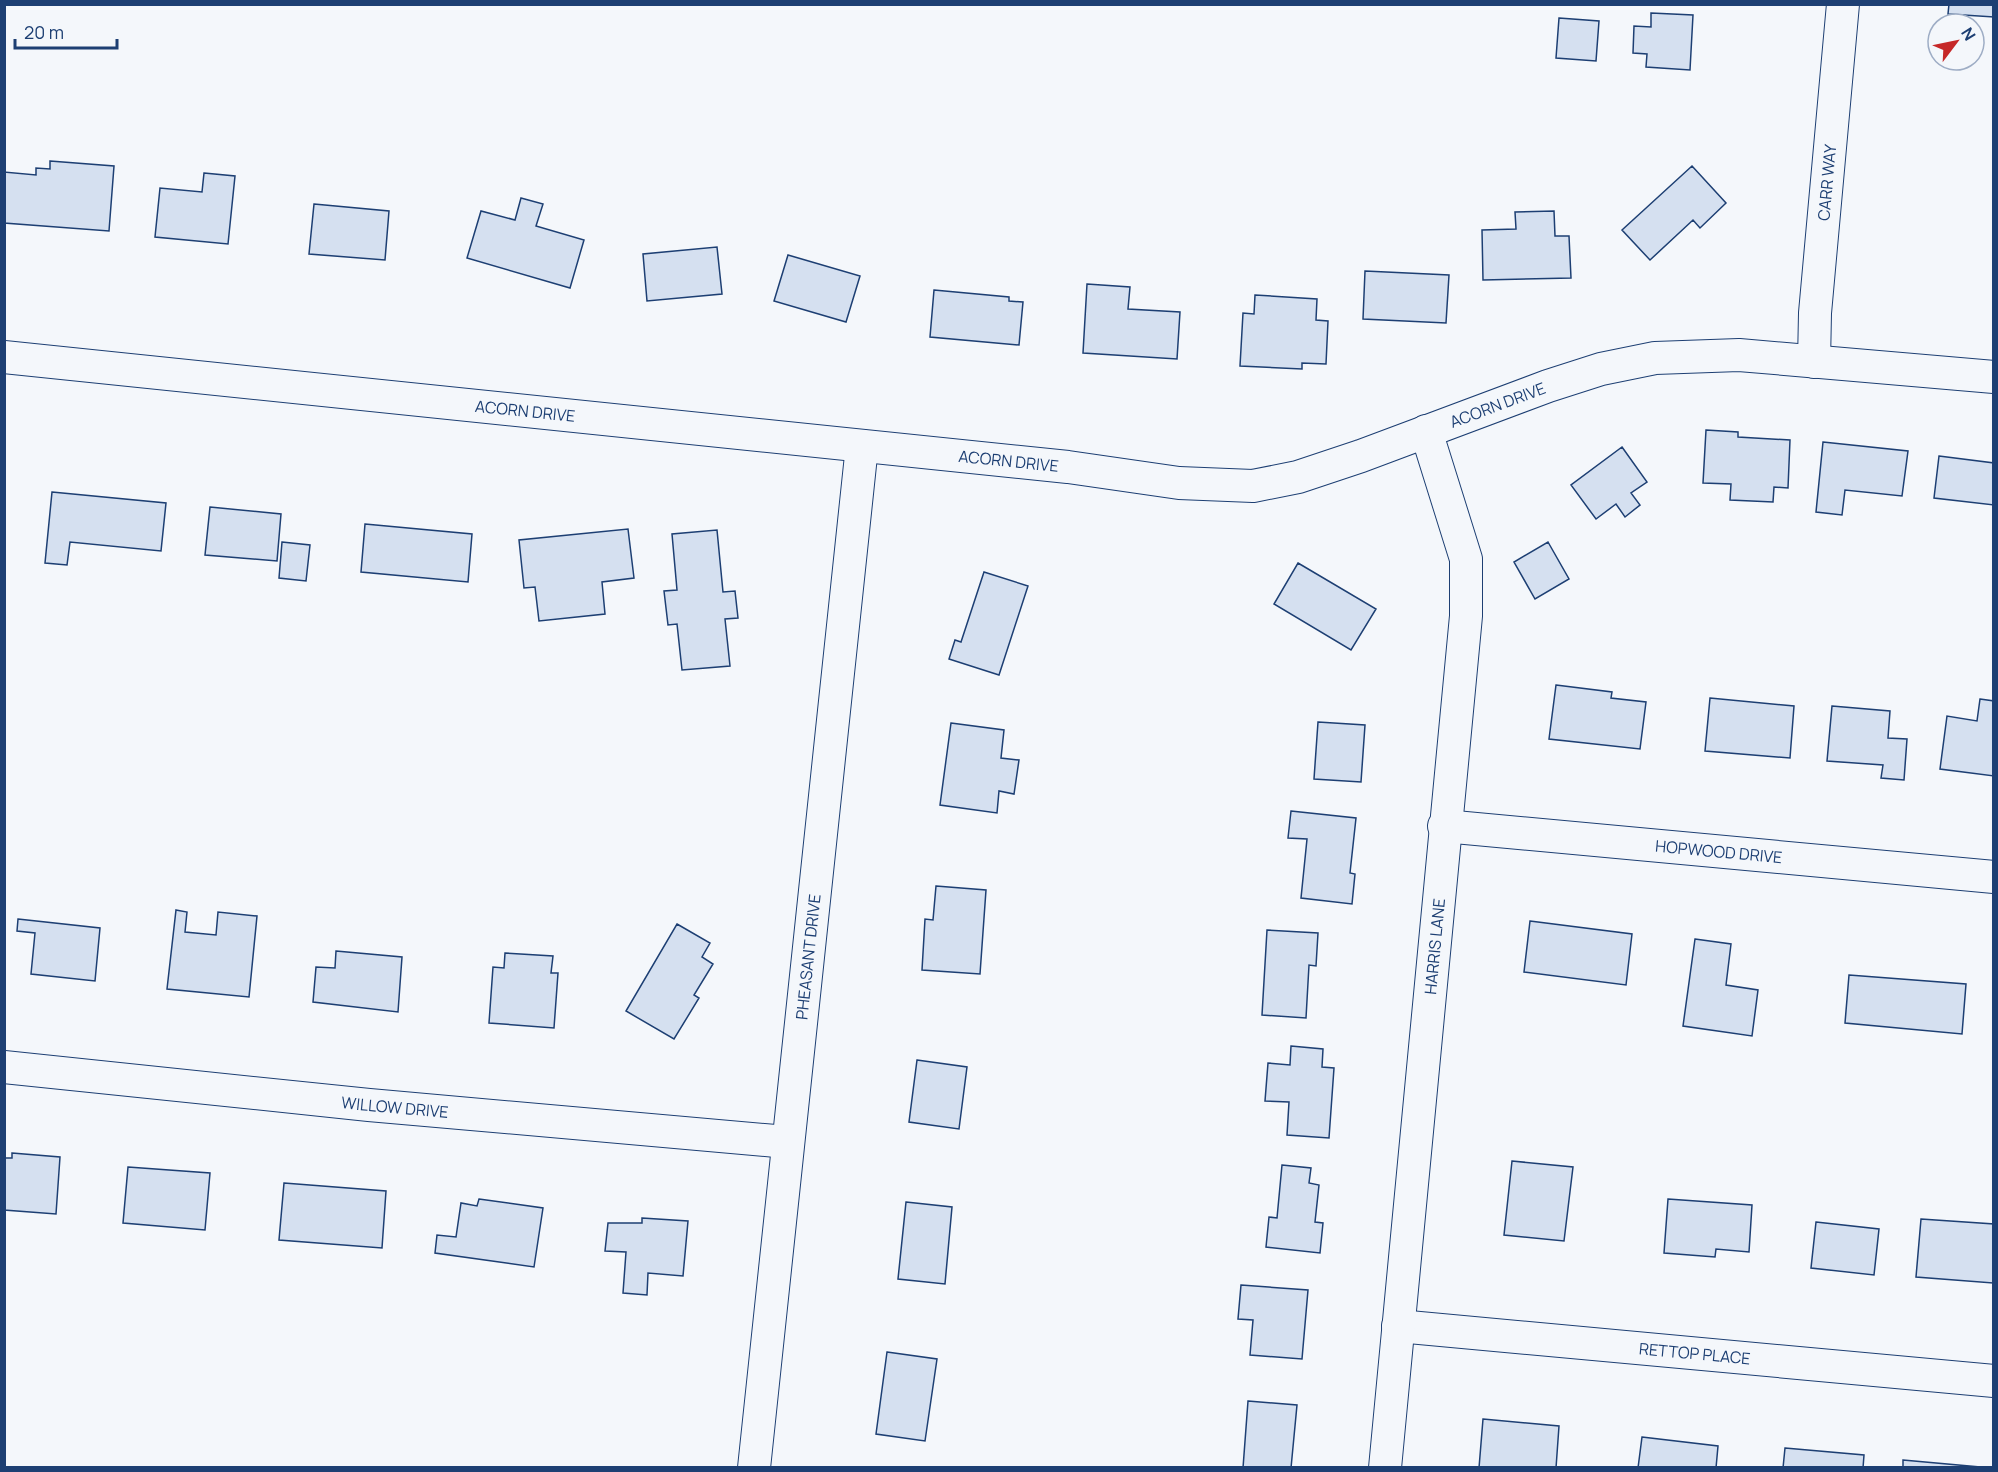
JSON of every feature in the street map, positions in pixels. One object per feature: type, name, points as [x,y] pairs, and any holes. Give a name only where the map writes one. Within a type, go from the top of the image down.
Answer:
[{"type":"street","name":"CARR WAY","points":[[1814,362],[1815,313],[1843,4]]},
{"type":"street","name":"ACORN DRIVE","points":[[4,357],[1068,467],[1179,483],[1253,486],[1298,477],[1601,369],[1655,358],[1739,355],[1994,377]]},
{"type":"street","name":"HARRIS LANE","points":[[1385,1467],[1444,826],[1466,616],[1466,560],[1426,431]]},
{"type":"street","name":"PHEASANT DRIVE","points":[[754,1467],[862,446]]},
{"type":"street","name":"HOPWOOD DRIVE","points":[[1444,826],[1994,877]]},
{"type":"street","name":"WILLOW DRIVE","points":[[4,1067],[380,1106],[787,1142]]},
{"type":"street","name":"RETTOP PLACE","points":[[1398,1326],[1994,1381]]},
{"type":"building","points":[[1949,4],[1994,4],[1994,17],[1986,16],[1986,12],[1948,12]]},
{"type":"building","points":[[1651,13],[1693,15],[1690,70],[1646,67],[1647,54],[1633,53],[1634,26],[1651,27]]},
{"type":"building","points":[[1559,18],[1599,21],[1596,61],[1556,58]]},
{"type":"building","points":[[50,161],[114,166],[109,231],[4,223],[4,172],[36,175],[36,168],[50,169]]},
{"type":"building","points":[[1692,166],[1726,203],[1700,228],[1693,220],[1650,260],[1622,230]]},
{"type":"building","points":[[204,173],[235,176],[228,244],[155,237],[160,188],[202,192]]},
{"type":"building","points":[[521,198],[543,204],[536,226],[584,240],[570,288],[467,258],[481,211],[515,220]]},
{"type":"building","points":[[314,204],[389,211],[385,260],[309,254]]},
{"type":"building","points":[[1554,211],[1555,236],[1569,236],[1571,278],[1483,280],[1482,230],[1516,229],[1515,212]]},
{"type":"building","points":[[717,247],[722,294],[647,301],[643,254]]},
{"type":"building","points":[[788,255],[860,276],[846,322],[774,301]]},
{"type":"building","points":[[1365,271],[1449,275],[1446,323],[1363,319]]},
{"type":"building","points":[[1087,284],[1130,287],[1128,309],[1180,312],[1177,359],[1083,353]]},
{"type":"building","points":[[934,290],[1009,297],[1009,301],[1023,302],[1019,345],[930,337]]},
{"type":"building","points":[[1255,295],[1317,299],[1316,320],[1328,321],[1326,364],[1302,363],[1302,369],[1240,366],[1243,313],[1254,314]]},
{"type":"building","points":[[1706,430],[1738,432],[1738,437],[1790,440],[1788,488],[1774,487],[1773,502],[1730,500],[1731,484],[1703,483]]},
{"type":"building","points":[[1823,442],[1908,451],[1902,496],[1845,490],[1842,515],[1816,512]]},
{"type":"building","points":[[1622,447],[1647,482],[1631,493],[1640,505],[1625,517],[1616,504],[1596,519],[1571,485]]},
{"type":"building","points":[[1939,456],[1994,463],[1994,505],[1934,498]]},
{"type":"building","points":[[52,492],[166,503],[161,551],[70,542],[67,565],[45,563]]},
{"type":"building","points":[[210,507],[281,514],[277,561],[205,555]]},
{"type":"building","points":[[365,524],[472,534],[468,582],[361,572]]},
{"type":"building","points":[[628,529],[634,578],[602,582],[605,614],[539,621],[535,587],[524,588],[519,540]]},
{"type":"building","points":[[717,530],[723,592],[735,591],[738,618],[725,619],[730,666],[682,670],[677,624],[668,625],[664,591],[677,590],[672,534]]},
{"type":"building","points":[[282,542],[310,545],[306,581],[279,578]]},
{"type":"building","points":[[1548,542],[1569,579],[1535,599],[1514,562]]},
{"type":"building","points":[[1298,563],[1376,609],[1351,650],[1274,604]]},
{"type":"building","points":[[984,572],[1028,586],[999,675],[949,659],[955,640],[961,642]]},
{"type":"building","points":[[1556,685],[1612,692],[1611,698],[1646,702],[1640,749],[1549,739]]},
{"type":"building","points":[[1710,698],[1794,706],[1790,758],[1705,751]]},
{"type":"building","points":[[1980,699],[1994,701],[1994,776],[1940,769],[1947,716],[1977,721]]},
{"type":"building","points":[[1832,706],[1890,711],[1888,738],[1907,739],[1904,780],[1881,778],[1883,765],[1827,761]]},
{"type":"building","points":[[1318,722],[1365,725],[1361,782],[1314,779]]},
{"type":"building","points":[[951,723],[1004,730],[1001,758],[1019,760],[1014,794],[999,791],[997,813],[940,805]]},
{"type":"building","points":[[1291,811],[1356,818],[1350,873],[1355,874],[1352,904],[1301,898],[1307,839],[1288,838]]},
{"type":"building","points":[[936,886],[986,890],[980,974],[922,970],[925,919],[933,920]]},
{"type":"building","points":[[176,910],[187,912],[185,932],[216,935],[218,912],[257,916],[249,997],[167,989]]},
{"type":"building","points":[[18,919],[100,928],[95,981],[31,974],[35,933],[17,931]]},
{"type":"building","points":[[1530,921],[1632,934],[1626,985],[1524,972]]},
{"type":"building","points":[[677,924],[710,943],[702,957],[713,964],[694,995],[699,998],[674,1039],[626,1011]]},
{"type":"building","points":[[1267,930],[1318,933],[1316,966],[1309,965],[1306,1018],[1262,1015]]},
{"type":"building","points":[[1695,939],[1731,944],[1726,985],[1758,990],[1752,1036],[1683,1026]]},
{"type":"building","points":[[336,951],[402,957],[398,1012],[313,1002],[316,967],[335,968]]},
{"type":"building","points":[[505,953],[553,956],[551,973],[558,973],[554,1028],[489,1023],[493,967],[504,968]]},
{"type":"building","points":[[1849,975],[1966,984],[1962,1034],[1845,1023]]},
{"type":"building","points":[[1291,1046],[1323,1049],[1322,1067],[1334,1068],[1329,1138],[1287,1135],[1289,1102],[1265,1101],[1268,1063],[1290,1065]]},
{"type":"building","points":[[917,1060],[967,1067],[959,1129],[909,1122]]},
{"type":"building","points":[[12,1153],[60,1157],[56,1214],[4,1210],[4,1158],[12,1158]]},
{"type":"building","points":[[1512,1161],[1573,1167],[1564,1241],[1504,1235]]},
{"type":"building","points":[[1282,1165],[1311,1168],[1309,1183],[1319,1185],[1315,1222],[1323,1223],[1320,1253],[1266,1247],[1269,1217],[1277,1218]]},
{"type":"building","points":[[128,1167],[210,1173],[205,1230],[123,1223]]},
{"type":"building","points":[[284,1183],[386,1191],[382,1248],[279,1240]]},
{"type":"building","points":[[479,1199],[543,1208],[534,1267],[435,1253],[437,1235],[456,1237],[461,1203],[477,1206]]},
{"type":"building","points":[[1668,1199],[1752,1205],[1749,1252],[1716,1249],[1715,1257],[1664,1253]]},
{"type":"building","points":[[906,1202],[952,1207],[945,1284],[898,1279]]},
{"type":"building","points":[[642,1218],[688,1221],[683,1276],[648,1273],[647,1295],[623,1293],[626,1252],[605,1251],[608,1223],[642,1223]]},
{"type":"building","points":[[1921,1219],[1994,1224],[1993,1283],[1916,1277]]},
{"type":"building","points":[[1816,1222],[1879,1229],[1874,1275],[1811,1268]]},
{"type":"building","points":[[1241,1285],[1308,1290],[1302,1359],[1250,1355],[1253,1320],[1238,1319]]},
{"type":"building","points":[[887,1352],[937,1359],[925,1441],[876,1434]]},
{"type":"building","points":[[1248,1401],[1297,1405],[1291,1468],[1243,1468]]},
{"type":"building","points":[[1483,1419],[1559,1426],[1556,1468],[1479,1468]]},
{"type":"building","points":[[1642,1437],[1718,1446],[1716,1468],[1638,1468]]},
{"type":"building","points":[[1785,1448],[1864,1455],[1863,1468],[1783,1468]]},
{"type":"building","points":[[1903,1460],[1980,1467],[1980,1468],[1903,1468]]}]
